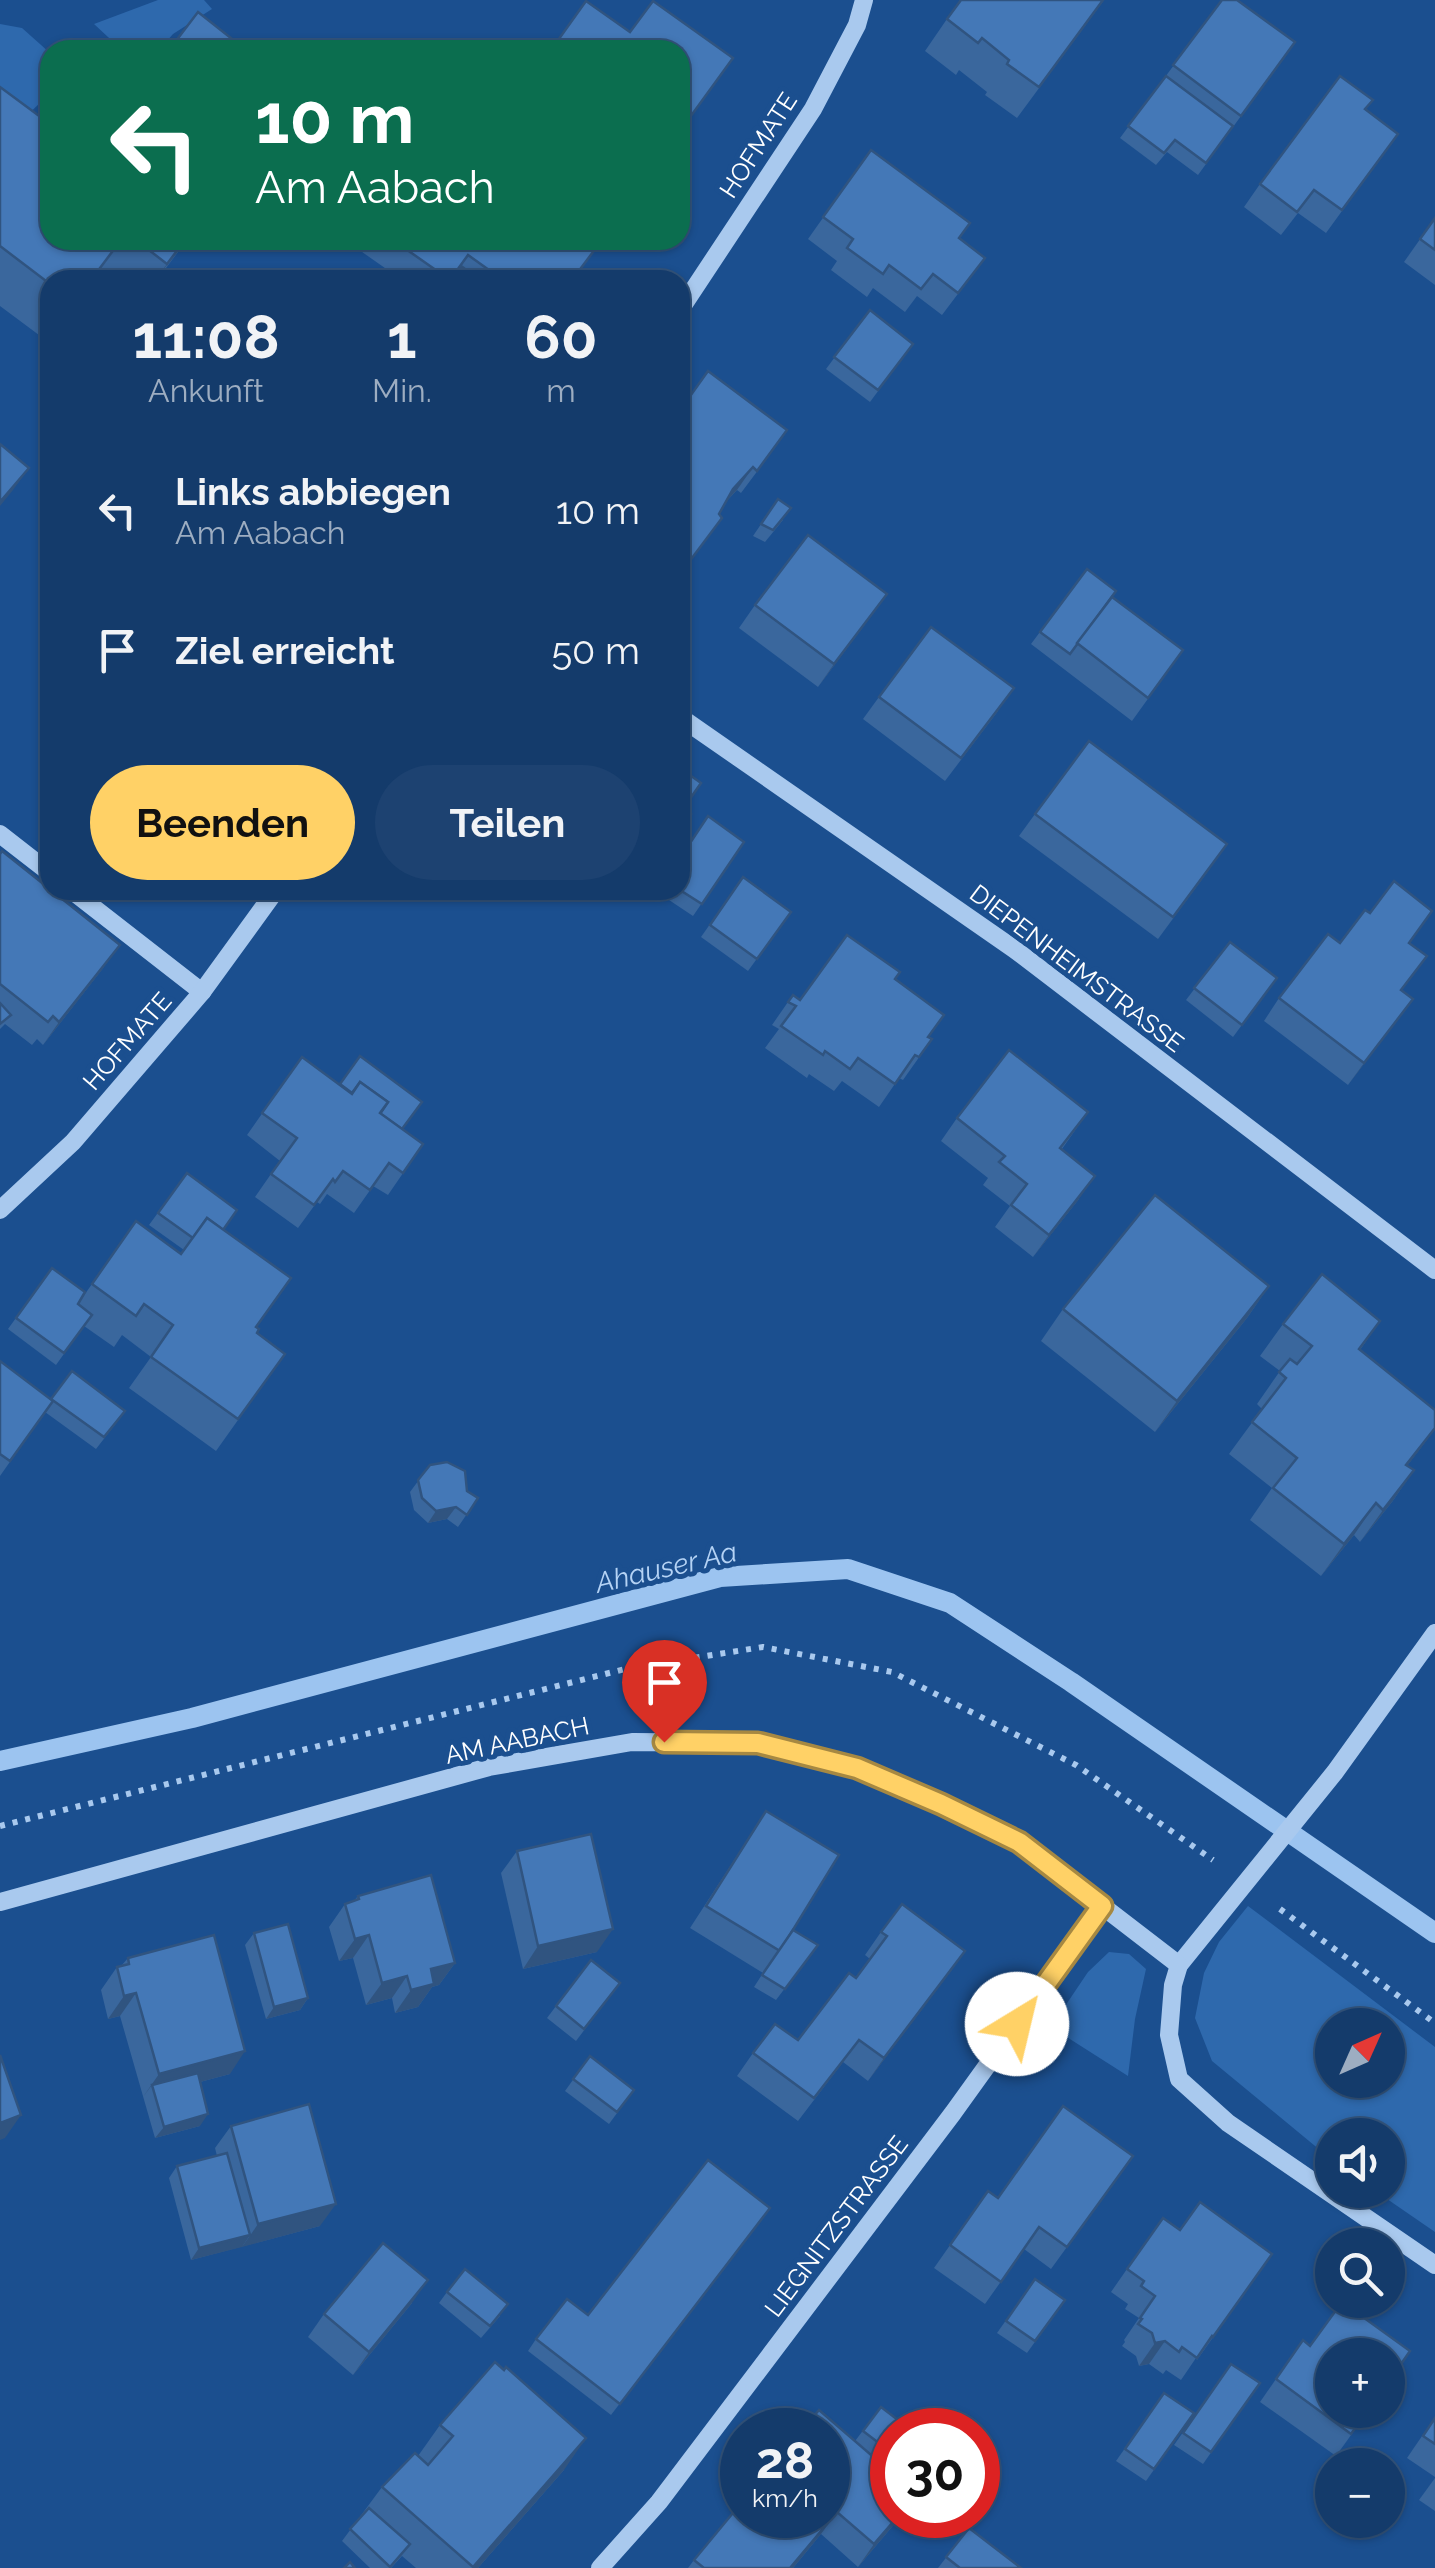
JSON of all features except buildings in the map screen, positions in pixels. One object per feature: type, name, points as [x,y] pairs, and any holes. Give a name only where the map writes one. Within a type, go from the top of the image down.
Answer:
[{"type":"street","name":"HOFMATE","points":[[690,295],[813,109],[857,25],[864,0]]},
{"type":"street","name":"DIEPENHEIMSTRASSE","points":[[690,724],[1014,949],[1435,1270]]},
{"type":"street","points":[[0,834],[40,865]]},
{"type":"street","points":[[85,900],[202,992]]},
{"type":"street","name":"HOFMATE","points":[[0,1210],[73,1142],[202,992],[269,900]]},
{"type":"street","points":[[1435,1633],[1335,1772],[1179,1965],[1173,1985],[1169,2035],[1179,2079],[1228,2123],[1435,2265]]},
{"type":"street","name":"AM AABACH","points":[[0,1902],[489,1768],[632,1742],[758,1743],[857,1768],[1019,1842],[1179,1965]]},
{"type":"street","name":"LIEGNITZSTRASSE","points":[[600,2568],[671,2486],[953,2112],[1102,1906]]},
{"type":"shaded area","points":[[158,0],[204,0],[212,9],[168,40],[111,40],[94,24]]},
{"type":"shaded area","points":[[0,24],[22,28],[40,44],[40,103],[5,137],[0,133]]},
{"type":"shaded area","points":[[1248,1906],[1383,2008],[1315,2008],[1315,2098],[1405,2098],[1405,2024],[1435,2047],[1435,2232],[1400,2208],[1405,2208],[1405,2118],[1315,2118],[1315,2146],[1212,2061],[1195,2018],[1204,1973],[1219,1942]]},
{"type":"shaded area","points":[[1109,1952],[1129,1954],[1146,1969],[1128,2076],[1051,2027],[1088,1972]]},
{"type":"waterway","name":"Ahauser Aa","points":[[0,1761],[192,1718],[720,1577],[848,1569],[950,1603],[1435,1933]]},
{"type":"route","points":[[664,1742],[758,1743],[857,1768],[1019,1842],[1102,1906],[1017,2024]]}]
